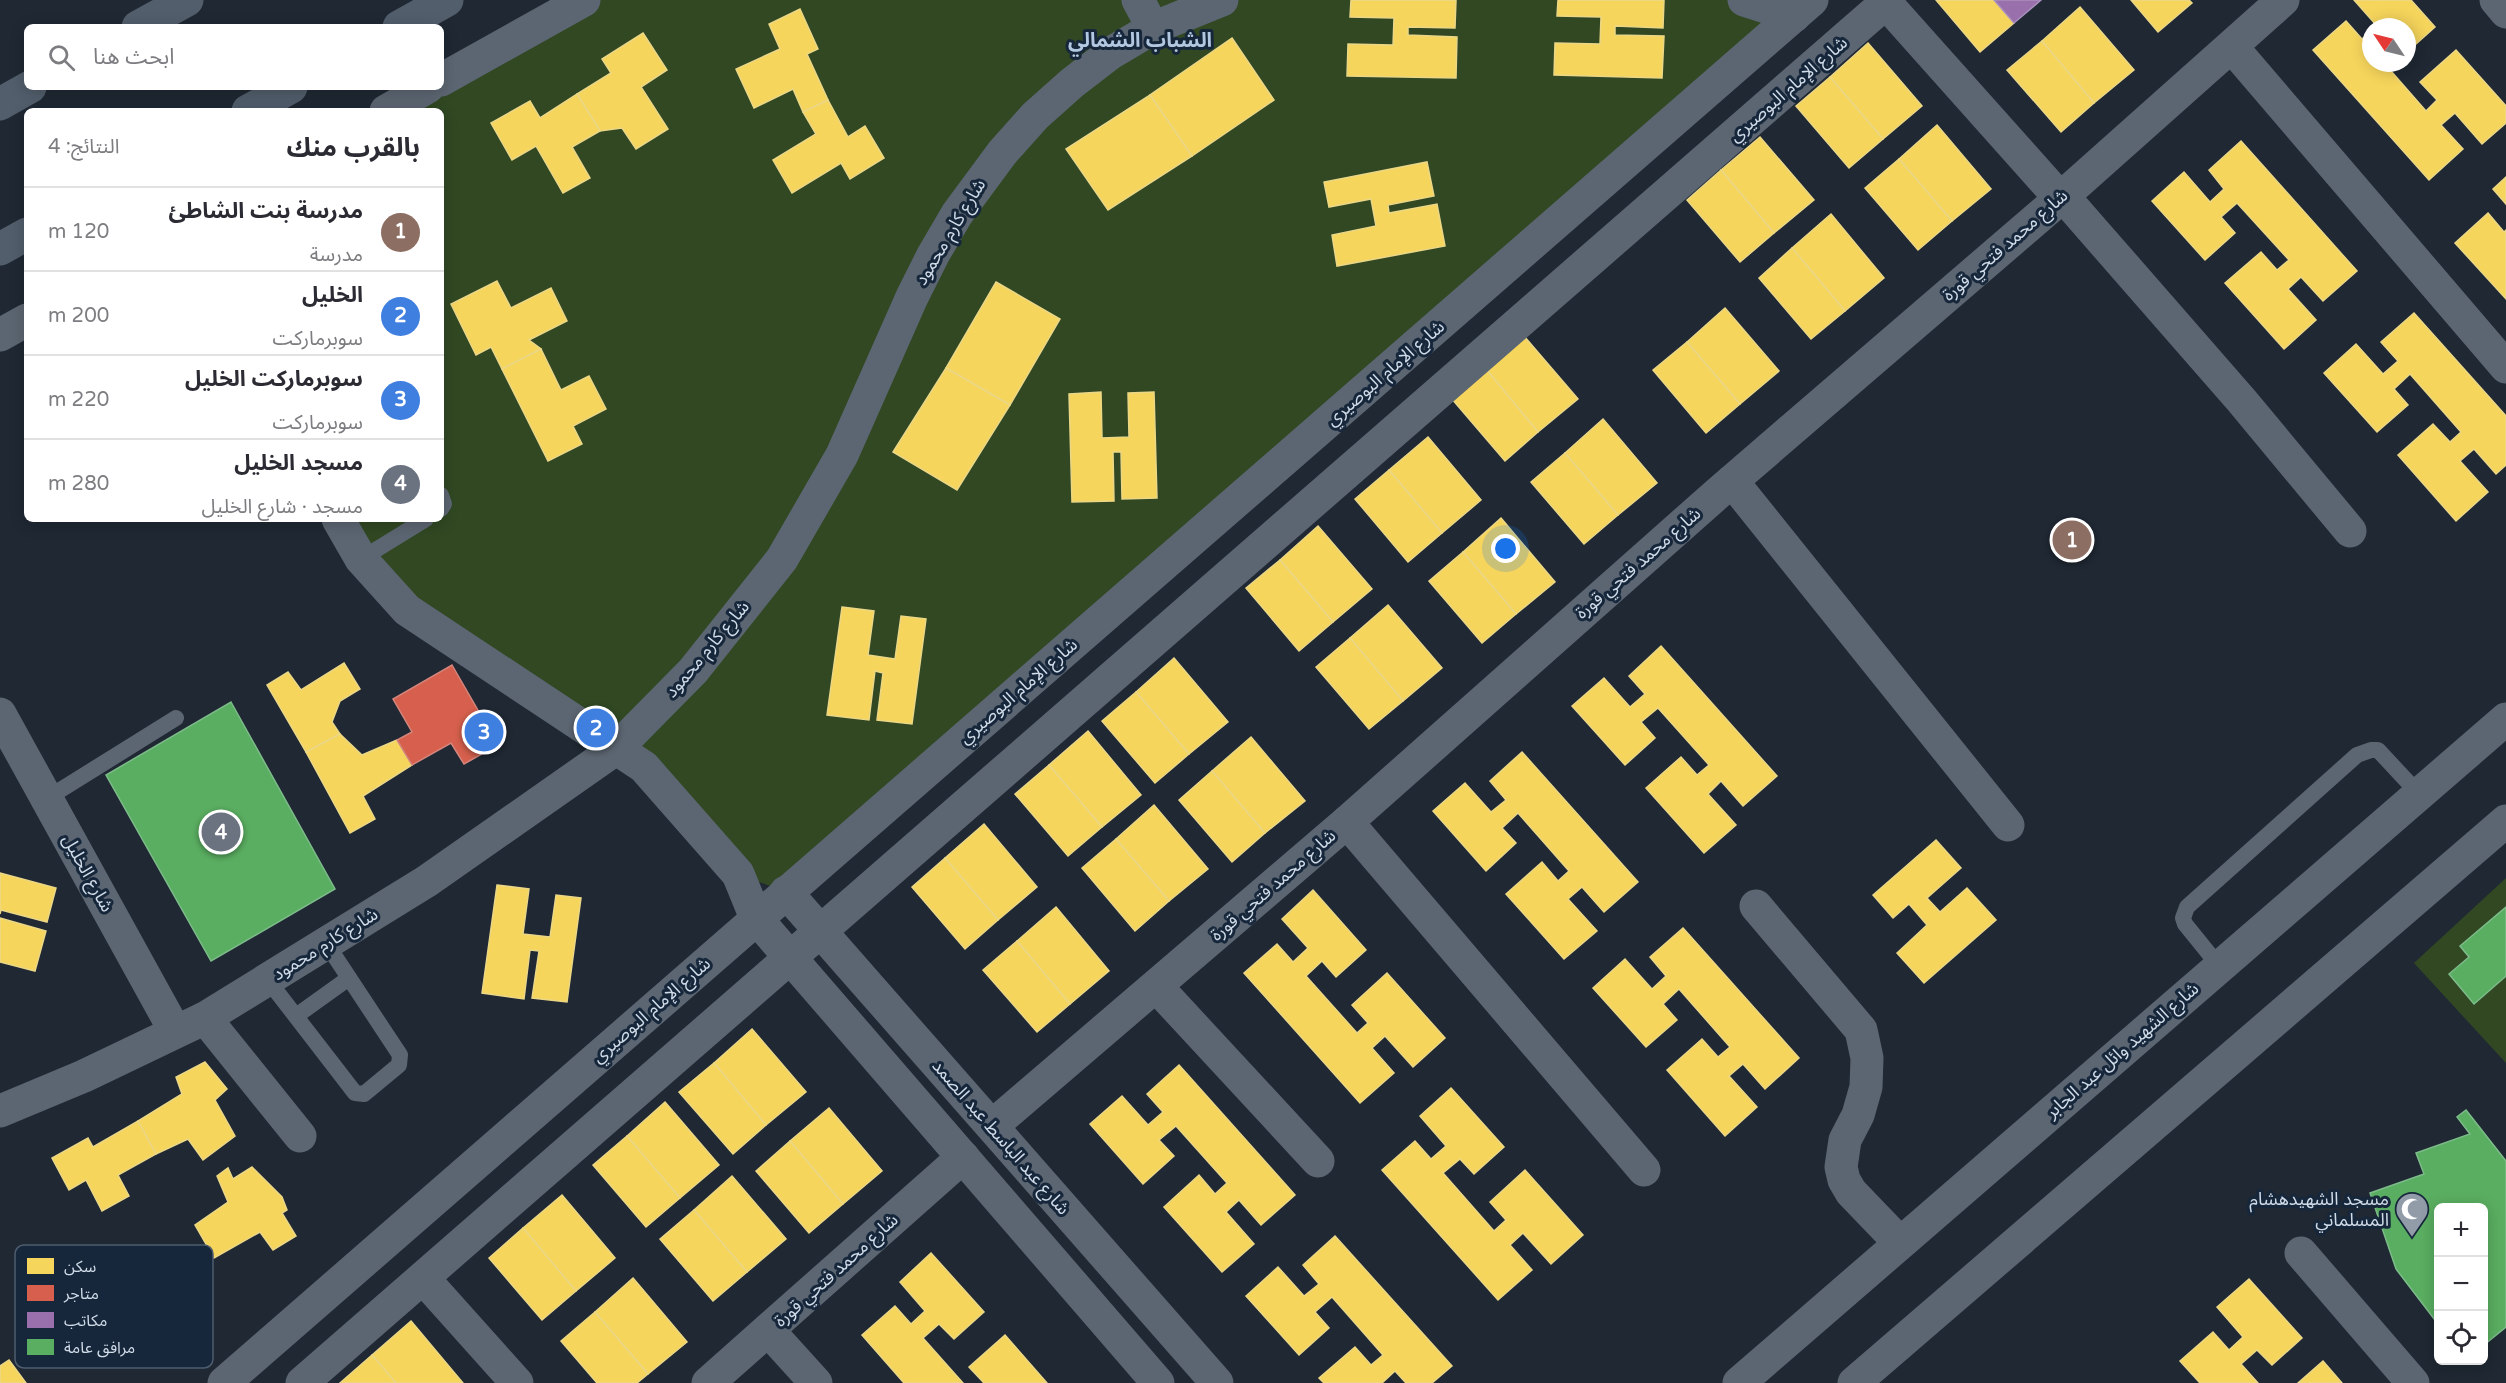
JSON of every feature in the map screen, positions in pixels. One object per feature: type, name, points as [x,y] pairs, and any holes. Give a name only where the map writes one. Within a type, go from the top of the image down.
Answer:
[{"type":"main road","points":[[143,24],[187,0]]},
{"type":"main road","points":[[404,24],[447,0]]},
{"type":"main road","points":[[0,104],[25,90]]},
{"type":"main road","points":[[253,108],[286,90]]},
{"type":"main road","points":[[0,249],[24,236]]},
{"type":"street","points":[[444,78],[584,0]]},
{"type":"street","name":"شارع كارم محمود","points":[[0,1111],[84,1076],[205,1018],[427,881],[617,748],[693,671],[782,559],[842,455],[933,255],[979,183],[1035,116],[1111,53],[1146,14],[1222,0]]},
{"type":"street","points":[[1744,0],[1803,8]]},
{"type":"street","name":"شارع محمد فتحي قورة","points":[[992,1126],[1347,822],[1732,481],[2061,197],[2283,0]]},
{"type":"street","points":[[2496,0],[2506,12]]},
{"type":"street","points":[[1888,1],[2242,401],[2350,531]]},
{"type":"street","name":"شارع الإمام البوصيري","points":[[302,1383],[1888,1]]},
{"type":"street","name":"شارع الإمام البوصيري","points":[[224,1383],[1803,8]]},
{"type":"street","points":[[2232,47],[2506,367]]},
{"type":"street","points":[[391,108],[423,90]]},
{"type":"street","points":[[0,335],[24,322]]},
{"type":"street","points":[[1732,481],[2008,825]]},
{"type":"street","points":[[340,522],[362,559],[408,610],[473,656],[631,757],[656,780],[738,874],[756,918],[1158,1383]]},
{"type":"street","name":"شارع الخليل","points":[[0,714],[175,1031]]},
{"type":"street","name":"شارع الشهيد وائل عبد الجابر","points":[[1739,1383],[2506,719]]},
{"type":"street","points":[[1854,1383],[2506,821]]},
{"type":"street","points":[[1347,822],[1644,1170]]},
{"type":"street","points":[[738,874],[786,892]]},
{"type":"street","name":"شارع عبد الباسط عبد الصمد","points":[[786,892],[1217,1383]]},
{"type":"street","points":[[1756,906],[1861,1030],[1867,1058],[1866,1087],[1858,1115],[1845,1140],[1841,1167],[1844,1180],[1851,1192],[1900,1243]]},
{"type":"street","points":[[1156,986],[1318,1161]]},
{"type":"street","points":[[205,1018],[300,1136]]},
{"type":"street","name":"شارع محمد فتحي قورة","points":[[708,1383],[963,1157]]},
{"type":"street","points":[[2301,1253],[2413,1383]]},
{"type":"street","points":[[423,1278],[517,1383]]},
{"type":"street","points":[[768,1330],[816,1383]]},
{"type":"lane","points":[[362,559],[421,522]]},
{"type":"lane","points":[[46,799],[176,718]]},
{"type":"lane","points":[[2219,966],[2185,924],[2187,907],[2357,755],[2378,750],[2419,794]]},
{"type":"lane","points":[[267,979],[355,1093],[364,1094],[399,1065],[400,1055],[326,943]]},
{"type":"lane","points":[[296,1016],[349,978]]},
{"type":"green space","points":[[584,0],[1812,0],[786,892],[738,874],[656,780],[473,656],[341,522],[444,522],[444,108],[391,108],[423,90],[444,90],[444,78]]},
{"type":"green space","points":[[2506,878],[2506,1063],[2414,963]]},
{"type":"building: سكن","points":[[1351,0],[1456,0],[1455,28],[1408,27],[1408,35],[1457,37],[1456,78],[1347,76],[1348,44],[1393,45],[1394,18],[1350,17]]},
{"type":"building: سكن","points":[[1558,0],[1664,0],[1663,28],[1615,26],[1615,35],[1664,36],[1662,78],[1554,75],[1555,43],[1600,44],[1601,17],[1557,16]]},
{"type":"building: سكن","points":[[1936,0],[1994,0],[2014,23],[1980,52]]},
{"type":"building: سكن","points":[[2131,0],[2189,0],[2192,3],[2158,32]]},
{"type":"building: سكن","points":[[2354,0],[2411,0],[2435,27],[2416,44],[2416,18],[2370,18]]},
{"type":"building: سكن","points":[[2080,7],[2134,70],[2094,103],[2042,41]]},
{"type":"building: سكن","points":[[800,9],[818,49],[807,54],[828,100],[803,112],[793,89],[754,108],[736,69],[780,49],[769,24]]},
{"type":"building: سكن","points":[[2346,21],[2362,39],[2362,72],[2392,72],[2426,111],[2437,100],[2420,82],[2456,50],[2506,106],[2506,123],[2482,144],[2455,113],[2441,125],[2463,149],[2429,180],[2313,50]]},
{"type":"building: سكن","points":[[643,33],[667,70],[641,87],[668,129],[636,149],[622,128],[600,131],[577,94],[611,73],[602,59]]},
{"type":"building: سكن","points":[[1232,38],[1274,100],[1192,156],[1150,95]]},
{"type":"building: سكن","points":[[2042,41],[2094,103],[2061,132],[2007,70]]},
{"type":"building: سكن","points":[[1868,43],[1922,106],[1883,139],[1830,77]]},
{"type":"building: سكن","points":[[1830,77],[1883,139],[1849,168],[1796,106]]},
{"type":"building: سكن","points":[[577,94],[600,131],[572,147],[590,178],[563,193],[536,146],[512,160],[491,123],[530,101],[540,118]]},
{"type":"building: سكن","points":[[1150,95],[1192,156],[1108,210],[1066,149]]},
{"type":"building: سكن","points":[[828,100],[848,137],[865,126],[884,158],[850,179],[841,163],[792,193],[773,160],[816,134],[803,112]]},
{"type":"building: سكن","points":[[1937,125],[1991,189],[1952,221],[1899,159]]},
{"type":"building: سكن","points":[[1760,137],[1814,200],[1774,233],[1721,170]]},
{"type":"building: سكن","points":[[2241,141],[2357,271],[2323,301],[2301,277],[2288,289],[2316,320],[2284,349],[2225,283],[2261,252],[2277,270],[2289,260],[2237,203],[2221,217],[2235,233],[2205,260],[2152,201],[2184,172],[2210,202],[2224,189],[2209,170]]},
{"type":"building: سكن","points":[[1899,159],[1952,221],[1918,250],[1865,188]]},
{"type":"building: سكن","points":[[1427,162],[1434,196],[1388,205],[1389,213],[1437,204],[1445,246],[1337,266],[1332,235],[1376,226],[1371,199],[1329,207],[1324,182]]},
{"type":"building: سكن","points":[[1721,170],[1774,233],[1740,262],[1687,200]]},
{"type":"building: سكن","points":[[2506,177],[2506,204],[2493,189]]},
{"type":"building: سكن","points":[[2488,213],[2504,232],[2506,230],[2506,299],[2455,243]]},
{"type":"building: سكن","points":[[1831,214],[1884,278],[1845,311],[1792,248]]},
{"type":"building: سكن","points":[[1792,248],[1845,311],[1811,339],[1759,278]]},
{"type":"building: سكن","points":[[497,281],[511,308],[551,288],[567,321],[529,340],[541,349],[502,369],[491,347],[476,355],[451,304]]},
{"type":"building: سكن","points":[[996,282],[1060,319],[1010,405],[946,368]]},
{"type":"building: سكن","points":[[1725,308],[1779,371],[1740,404],[1687,342]]},
{"type":"building: سكن","points":[[2414,313],[2506,416],[2506,465],[2496,474],[2474,449],[2460,461],[2488,492],[2456,521],[2398,455],[2433,424],[2450,442],[2461,432],[2410,374],[2394,389],[2408,405],[2377,432],[2324,373],[2356,344],[2383,374],[2398,361],[2381,342]]},
{"type":"building: سكن","points":[[1524,336],[1578,399],[1538,432],[1486,369]]},
{"type":"building: سكن","points":[[1687,342],[1740,404],[1706,433],[1653,370]]},
{"type":"building: سكن","points":[[541,349],[561,390],[589,376],[606,409],[573,426],[582,444],[548,461],[502,369]]},
{"type":"building: سكن","points":[[946,368],[1010,405],[957,490],[893,452]]},
{"type":"building: سكن","points":[[1486,369],[1538,432],[1505,461],[1452,399]]},
{"type":"building: سكن","points":[[1101,392],[1102,438],[1129,437],[1128,393],[1154,392],[1157,498],[1122,499],[1121,452],[1113,452],[1114,501],[1072,502],[1069,394]]},
{"type":"building: سكن","points":[[1603,419],[1657,483],[1618,515],[1565,453]]},
{"type":"building: سكن","points":[[1428,437],[1481,500],[1442,533],[1389,470]]},
{"type":"building: سكن","points":[[1565,453],[1618,515],[1584,544],[1531,482]]},
{"type":"building: سكن","points":[[1389,470],[1442,533],[1408,562],[1355,499]]},
{"type":"building: سكن","points":[[1501,518],[1555,582],[1516,614],[1463,552]]},
{"type":"building: سكن","points":[[1318,526],[1372,589],[1333,622],[1280,560]]},
{"type":"building: سكن","points":[[1463,552],[1516,614],[1482,643],[1429,581]]},
{"type":"building: سكن","points":[[1280,560],[1333,622],[1299,651],[1246,588]]},
{"type":"building: سكن","points":[[1388,605],[1442,668],[1403,701],[1350,638]]},
{"type":"building: سكن","points":[[842,607],[874,611],[868,655],[895,659],[901,616],[926,619],[912,724],[877,720],[883,673],[875,671],[869,720],[827,715]]},
{"type":"building: سكن","points":[[1350,638],[1403,701],[1369,729],[1316,667]]},
{"type":"building: سكن","points":[[1661,646],[1777,776],[1743,806],[1721,781],[1708,794],[1736,825],[1704,853],[1646,788],[1681,757],[1697,775],[1709,765],[1658,708],[1641,722],[1655,738],[1625,765],[1572,706],[1604,678],[1630,707],[1645,694],[1629,676]]},
{"type":"building: سكن","points":[[1174,658],[1228,722],[1189,754],[1136,692]]},
{"type":"building: سكن","points":[[344,663],[360,689],[340,701],[332,722],[340,734],[306,752],[267,685],[288,672],[301,690]]},
{"type":"building: سكن","points":[[1136,692],[1189,754],[1155,783],[1102,721]]},
{"type":"building: سكن","points":[[1088,731],[1141,795],[1102,827],[1049,765]]},
{"type":"building: سكن","points":[[340,734],[362,755],[397,740],[412,765],[363,796],[375,819],[350,833],[306,752]]},
{"type":"building: سكن","points":[[1251,737],[1305,801],[1265,833],[1212,771]]},
{"type":"building: سكن","points":[[1522,752],[1638,882],[1604,912],[1582,887],[1568,899],[1597,931],[1564,959],[1506,894],[1542,862],[1558,881],[1569,871],[1518,813],[1502,828],[1516,843],[1486,871],[1433,811],[1465,783],[1491,812],[1506,800],[1490,781]]},
{"type":"building: سكن","points":[[1049,765],[1102,827],[1068,856],[1015,794]]},
{"type":"building: سكن","points":[[1212,771],[1265,833],[1232,862],[1179,800]]},
{"type":"building: سكن","points":[[1154,805],[1208,869],[1169,901],[1116,839]]},
{"type":"building: سكن","points":[[984,824],[1037,887],[998,920],[945,858]]},
{"type":"building: سكن","points":[[1116,839],[1169,901],[1135,931],[1082,868]]},
{"type":"building: سكن","points":[[1936,840],[1961,868],[1927,898],[1940,912],[1967,888],[1996,920],[1924,983],[1897,953],[1927,925],[1909,904],[1893,918],[1873,895]]},
{"type":"building: سكن","points":[[945,858],[998,920],[965,949],[912,887]]},
{"type":"building: سكن","points":[[0,873],[56,888],[47,922],[1,910],[0,914]]},
{"type":"building: سكن","points":[[497,885],[529,889],[523,934],[550,937],[556,895],[581,898],[567,1002],[532,998],[539,951],[530,950],[524,999],[482,993]]},
{"type":"building: سكن","points":[[1313,890],[1366,950],[1336,977],[1322,961],[1306,976],[1357,1033],[1368,1023],[1352,1005],[1387,973],[1445,1038],[1413,1067],[1385,1036],[1372,1048],[1394,1073],[1360,1103],[1244,973],[1277,944],[1293,962],[1308,948],[1282,919]]},
{"type":"building: سكن","points":[[1056,907],[1109,971],[1070,1004],[1017,941]]},
{"type":"building: سكن","points":[[0,918],[46,931],[35,971],[0,962]]},
{"type":"building: سكن","points":[[1683,928],[1799,1058],[1765,1089],[1743,1064],[1729,1076],[1757,1107],[1725,1136],[1667,1070],[1702,1039],[1718,1057],[1730,1047],[1679,989],[1663,1004],[1677,1020],[1646,1047],[1593,988],[1625,959],[1652,989],[1666,976],[1650,957]]},
{"type":"building: سكن","points":[[1017,941],[1070,1004],[1037,1032],[983,970]]},
{"type":"building: سكن","points":[[752,1029],[806,1092],[766,1125],[714,1063]]},
{"type":"building: سكن","points":[[205,1062],[227,1089],[215,1100],[235,1136],[203,1160],[188,1139],[156,1154],[138,1121],[182,1094],[176,1077]]},
{"type":"building: سكن","points":[[714,1063],[766,1125],[733,1154],[679,1092]]},
{"type":"building: سكن","points":[[1179,1065],[1295,1195],[1261,1225],[1239,1200],[1226,1212],[1254,1244],[1222,1272],[1164,1207],[1199,1175],[1215,1194],[1227,1183],[1176,1126],[1159,1140],[1174,1156],[1143,1184],[1090,1124],[1122,1096],[1148,1125],[1163,1112],[1147,1094]]},
{"type":"building: سكن","points":[[1451,1088],[1504,1147],[1474,1174],[1460,1159],[1443,1173],[1494,1231],[1506,1220],[1490,1202],[1525,1170],[1583,1235],[1551,1264],[1523,1233],[1510,1245],[1532,1270],[1498,1300],[1382,1170],[1415,1141],[1431,1159],[1446,1146],[1420,1116]]},
{"type":"building: سكن","points":[[665,1102],[719,1165],[680,1198],[627,1136]]},
{"type":"building: سكن","points":[[829,1108],[882,1171],[843,1204],[790,1141]]},
{"type":"building: سكن","points":[[138,1121],[156,1154],[118,1175],[129,1196],[102,1211],[86,1180],[69,1190],[52,1158],[88,1138],[93,1147]]},
{"type":"building: سكن","points":[[627,1136],[680,1198],[646,1227],[593,1165]]},
{"type":"building: سكن","points":[[790,1141],[843,1204],[809,1233],[756,1171]]},
{"type":"building: سكن","points":[[252,1167],[282,1197],[287,1210],[282,1213],[296,1236],[273,1250],[260,1232],[214,1258],[213,1245],[207,1245],[195,1225],[228,1202],[217,1176],[228,1168],[233,1179]]},
{"type":"building: سكن","points":[[732,1176],[786,1239],[747,1272],[694,1210]]},
{"type":"building: سكن","points":[[562,1195],[615,1258],[576,1291],[523,1228]]},
{"type":"building: سكن","points":[[694,1210],[747,1272],[713,1301],[660,1239]]},
{"type":"building: سكن","points":[[523,1228],[576,1291],[542,1320],[489,1258]]},
{"type":"building: سكن","points":[[1335,1236],[1452,1366],[1432,1383],[1406,1383],[1395,1371],[1382,1383],[1324,1383],[1319,1378],[1355,1347],[1371,1365],[1383,1355],[1332,1297],[1315,1312],[1329,1328],[1299,1355],[1246,1296],[1278,1267],[1304,1296],[1319,1284],[1303,1265]]},
{"type":"building: سكن","points":[[931,1253],[984,1312],[954,1339],[939,1324],[923,1338],[963,1383],[904,1383],[862,1335],[895,1306],[911,1324],[925,1311],[900,1282]]},
{"type":"building: سكن","points":[[633,1278],[687,1342],[648,1374],[595,1312]]},
{"type":"building: سكن","points":[[2249,1279],[2302,1338],[2272,1365],[2257,1350],[2241,1364],[2258,1383],[2200,1383],[2180,1361],[2213,1332],[2229,1350],[2243,1337],[2217,1307]]},
{"type":"building: سكن","points":[[595,1312],[648,1374],[637,1383],[597,1383],[561,1341]]},
{"type":"building: سكن","points":[[411,1321],[463,1383],[396,1383],[372,1355]]},
{"type":"building: سكن","points":[[1005,1335],[1047,1383],[984,1383],[969,1367]]},
{"type":"building: سكن","points":[[372,1355],[396,1383],[340,1383]]},
{"type":"building: سكن","points":[[9,1360],[26,1383],[0,1383],[0,1366]]},
{"type":"building: سكن","points":[[2323,1361],[2342,1383],[2298,1383]]},
{"type":"building: متاجر","points":[[452,665],[498,745],[464,764],[451,743],[412,765],[397,740],[412,732],[393,699]]},
{"type":"building: مكاتب","points":[[1994,0],[2041,0],[2014,23]]},
{"type":"building: مرافق عامة","points":[[231,702],[335,889],[211,961],[106,775]]},
{"type":"building: مرافق عامة","points":[[2506,907],[2506,976],[2474,1004],[2449,974],[2469,957],[2460,946]]},
{"type":"building: مرافق عامة","name":"مسجد الشهيدهشام المسلماني","points":[[2466,1110],[2506,1161],[2506,1327],[2488,1342],[2488,1203],[2434,1203],[2434,1319],[2396,1269],[2370,1193],[2424,1174],[2416,1153],[2470,1134],[2457,1117]]},
{"type":"place","name":"مدرسة بنت الشاطئ","points":[[2072,540]]},
{"type":"place","name":"الخليل","points":[[596,728]]},
{"type":"place","name":"سوبرماركت الخليل","points":[[484,732]]},
{"type":"place","name":"مسجد الخليل","points":[[221,832]]},
{"type":"place","name":"مسجد الشهيدهشام المسلماني","points":[[2412,1238]]},
{"type":"district","name":"الشباب الشمالي","points":[[1140,41]]}]
